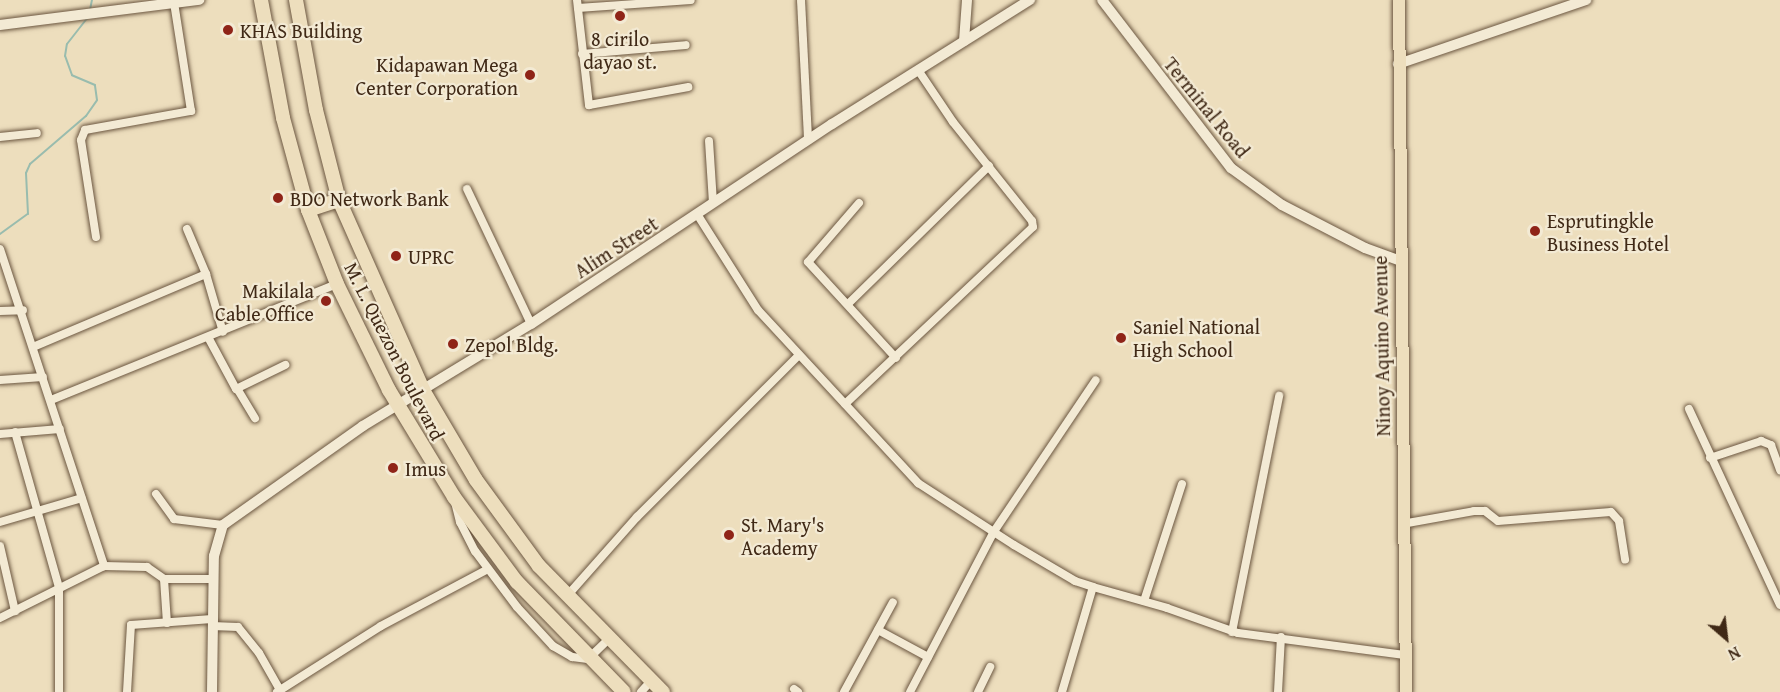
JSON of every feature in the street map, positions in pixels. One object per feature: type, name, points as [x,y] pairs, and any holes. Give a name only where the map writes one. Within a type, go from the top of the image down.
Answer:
[{"type":"highway","name":"M. L. Quezon Boulevard","points":[[261,0],[283,118],[308,210],[337,284],[397,406],[454,497],[517,582],[588,658],[624,692]]},
{"type":"highway","name":"M. L. Quezon Boulevard","points":[[296,0],[316,110],[339,200],[423,390],[476,480],[567,597],[663,692]]},
{"type":"highway","points":[[308,210],[339,200]]},
{"type":"main road","name":"Ninoy Aquino Avenue","points":[[1399,0],[1402,525],[1407,692]]},
{"type":"street","points":[[0,25],[100,12],[112,5],[199,0]]},
{"type":"street","points":[[688,87],[593,106],[587,98],[578,4],[691,0]]},
{"type":"street","points":[[801,0],[808,140]]},
{"type":"street","points":[[964,41],[967,0]]},
{"type":"street","name":"Alim Street","points":[[223,525],[310,461],[531,324],[808,140],[1030,0]]},
{"type":"street","name":"Terminal Road","points":[[1102,0],[1231,168],[1282,205],[1348,240],[1400,261]]},
{"type":"street","points":[[1398,64],[1586,0]]},
{"type":"street","points":[[96,237],[81,140],[85,130],[191,111],[174,3]]},
{"type":"street","points":[[582,54],[686,45]]},
{"type":"street","points":[[845,404],[1033,228],[1032,220],[953,122],[918,70]]},
{"type":"street","points":[[0,137],[37,133]]},
{"type":"street","points":[[709,141],[713,203]]},
{"type":"street","points":[[849,303],[989,166]]},
{"type":"street","points":[[467,189],[531,324]]},
{"type":"street","points":[[860,203],[808,262],[849,303],[896,358]]},
{"type":"street","points":[[697,214],[758,310],[918,483],[993,532],[1075,581],[1144,601],[1232,632],[1405,655]]},
{"type":"street","points":[[187,230],[206,274],[223,332]]},
{"type":"street","points":[[0,249],[23,310],[42,377],[104,566]]},
{"type":"street","points":[[33,347],[206,274]]},
{"type":"street","points":[[51,400],[337,284]]},
{"type":"street","points":[[0,311],[23,310]]},
{"type":"street","points":[[208,337],[232,386],[238,390],[255,418]]},
{"type":"street","points":[[567,597],[637,517],[799,355]]},
{"type":"street","points":[[238,390],[285,365]]},
{"type":"street","points":[[0,380],[42,377]]},
{"type":"street","points":[[910,692],[993,532],[1096,380]]},
{"type":"street","points":[[1232,632],[1279,396]]},
{"type":"street","points":[[1689,409],[1780,605]]},
{"type":"street","points":[[0,434],[60,429]]},
{"type":"street","points":[[15,432],[59,588],[59,692]]},
{"type":"street","points":[[1710,458],[1761,441],[1771,445],[1780,470]]},
{"type":"street","points":[[1144,601],[1182,484]]},
{"type":"street","points":[[156,494],[174,519],[223,525],[215,544],[212,692]]},
{"type":"street","points":[[454,497],[460,522],[488,569],[553,646],[572,657],[588,658],[609,639]]},
{"type":"street","points":[[0,522],[82,498]]},
{"type":"street","points":[[1402,525],[1474,511],[1485,511],[1498,520],[1611,512],[1619,522],[1625,560]]},
{"type":"street","points":[[0,546],[15,611]]},
{"type":"street","points":[[0,618],[104,566],[147,567],[164,579],[213,579]]},
{"type":"street","points":[[127,692],[129,628],[137,623],[212,623],[238,627],[259,653],[278,691],[381,626],[488,569]]},
{"type":"street","points":[[164,579],[167,623]]},
{"type":"street","points":[[1062,692],[1093,587]]},
{"type":"street","points":[[844,692],[893,602]]},
{"type":"street","points":[[878,630],[928,657]]},
{"type":"street","points":[[1278,692],[1281,638]]},
{"type":"street","points":[[978,692],[990,667]]},
{"type":"street","points":[[640,692],[651,681]]},
{"type":"waterway","points":[[90,10],[92,0]]},
{"type":"waterway","points":[[0,234],[28,214],[26,173],[30,164],[86,116],[97,100],[95,85],[72,75],[65,56],[67,44],[87,18]]},
{"type":"place","name":"8 cirilo dayao st.","points":[[620,16]]},
{"type":"place","name":"KHAS Building","points":[[228,30]]},
{"type":"place","name":"Kidapawan Mega Center Corporation","points":[[530,75]]},
{"type":"place","name":"BDO Network Bank","points":[[278,198]]},
{"type":"place","name":"Esprutingkle Business Hotel","points":[[1535,231]]},
{"type":"place","name":"UPRC","points":[[396,256]]},
{"type":"place","name":"Makilala Cable Office","points":[[326,301]]},
{"type":"place","name":"Saniel National High School","points":[[1121,338]]},
{"type":"place","name":"Zepol Bldg.","points":[[453,344]]},
{"type":"place","name":"Imus","points":[[393,468]]},
{"type":"place","name":"St. Mary's Academy","points":[[729,535]]}]
